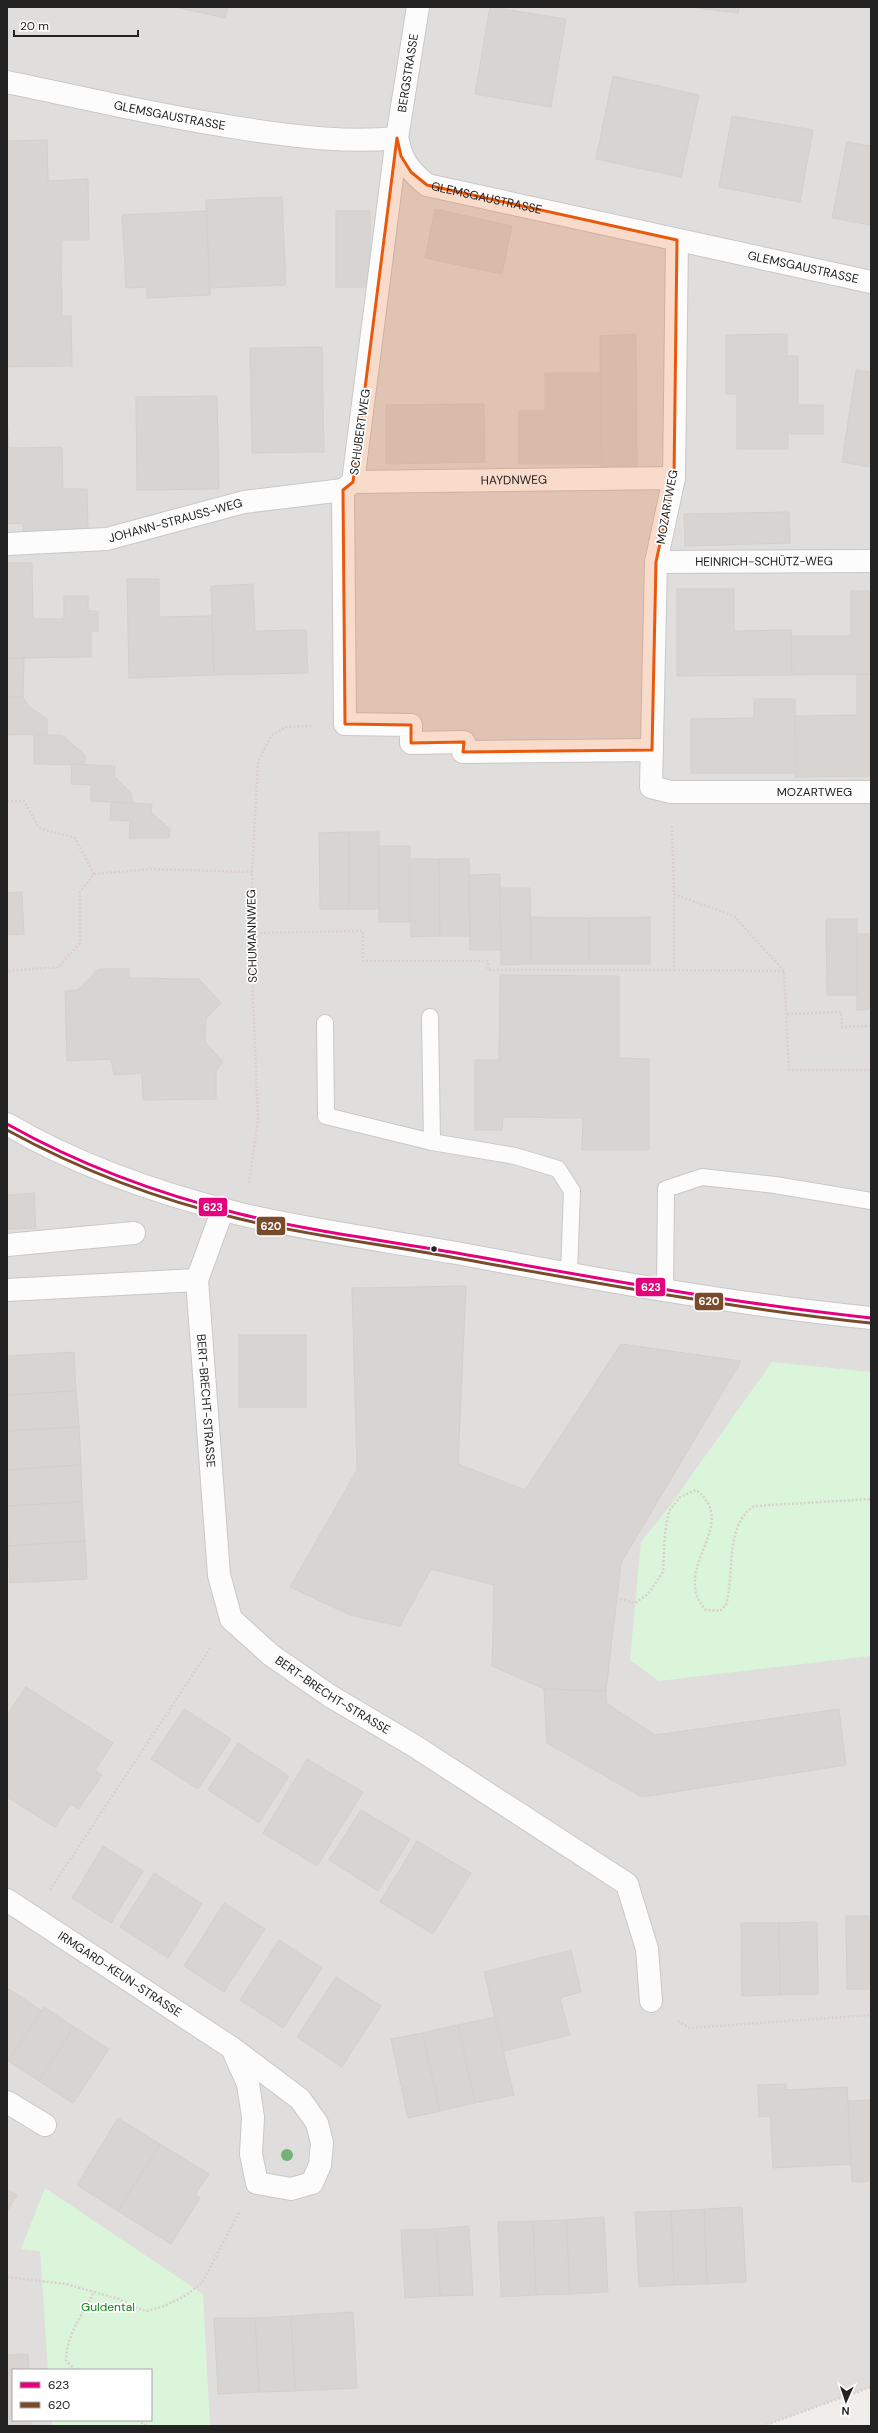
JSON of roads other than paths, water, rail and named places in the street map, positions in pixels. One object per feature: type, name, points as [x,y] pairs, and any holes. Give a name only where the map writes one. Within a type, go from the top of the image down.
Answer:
[{"type":"street","name":"BERGSTRASSE","points":[[397,138],[418,7]]},
{"type":"street","name":"GLEMSGAUSTRASSE","points":[[7,82],[205,123],[303,137],[366,141],[397,138],[400,156],[411,172],[427,185],[871,282]]},
{"type":"street","name":"SCHUBERTWEG","points":[[397,138],[348,486],[345,724],[411,725],[411,743],[464,742],[464,752],[652,750]]},
{"type":"street","name":"MOZARTWEG","points":[[677,240],[674,478],[656,562],[651,787],[671,792],[871,792]]},
{"type":"street","name":"HAYDNWEG","points":[[348,486],[674,478]]},
{"type":"street","name":"JOHANN-STRAUSS-WEG","points":[[7,544],[107,539],[244,502],[348,486]]},
{"type":"street","name":"HEINRICH-SCHÜTZ-WEG","points":[[656,562],[871,561]]},
{"type":"street","points":[[7,1124],[40,1143],[85,1163],[232,1211],[569,1274],[794,1310],[871,1318]]},
{"type":"street","points":[[7,1290],[197,1280],[232,1211]]},
{"type":"street","points":[[7,1245],[134,1233]]},
{"type":"street","name":"BERT-BRECHT-STRASSE","points":[[197,1280],[219,1575],[230,1619],[271,1655],[330,1696],[413,1746],[627,1884],[647,1949],[651,2001]]},
{"type":"street","name":"IRMGARD-KEUN-STRASSE","points":[[7,1900],[232,2048],[300,2099],[317,2123],[322,2143],[320,2165],[312,2183],[291,2189],[257,2183],[251,2154],[253,2117],[248,2084],[232,2048]]},
{"type":"street","points":[[7,2102],[45,2125]]},
{"type":"lane","points":[[430,1017],[432,1142]]},
{"type":"lane","points":[[326,1023],[326,1116],[432,1142],[515,1156],[558,1169],[572,1190],[569,1274]]},
{"type":"lane","points":[[665,1289],[666,1189],[702,1177],[775,1185],[871,1201]]},
{"type":"park label","name":"Guldental","points":[[108,2307]]}]
